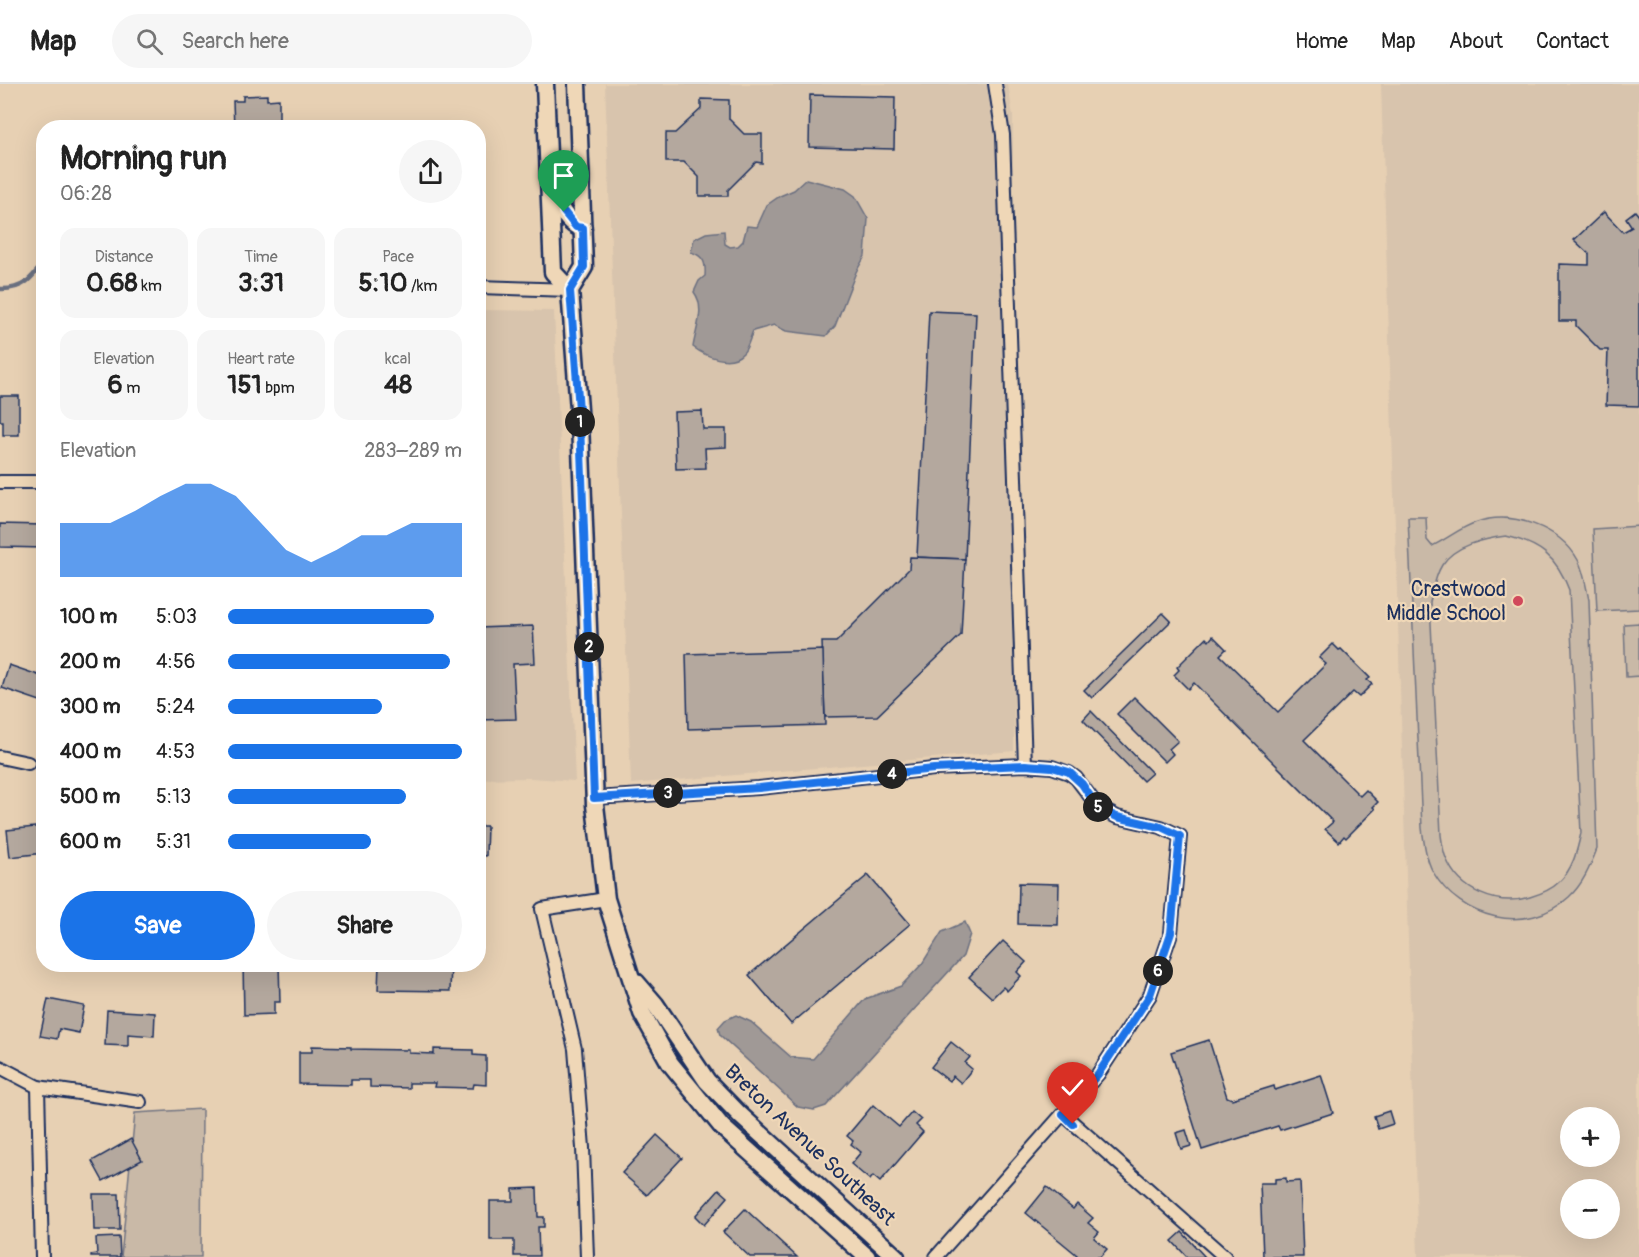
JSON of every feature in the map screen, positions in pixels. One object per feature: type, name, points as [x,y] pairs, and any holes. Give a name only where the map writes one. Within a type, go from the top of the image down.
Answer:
[{"type":"main road","points":[[545,84],[553,272],[570,290],[584,267],[577,84]]},
{"type":"main road","points":[[548,171],[555,196],[564,212],[576,227],[583,228]]},
{"type":"main road","name":"Breton Avenue Southeast","points":[[570,290],[580,423],[594,798],[606,899],[642,1013],[670,1063],[722,1127],[867,1257]]},
{"type":"main road","name":"Breton Avenue Southeast","points":[[632,977],[656,1004],[707,1081],[740,1116],[896,1257]]},
{"type":"street","points":[[995,84],[1003,135],[1025,765]]},
{"type":"street","points":[[486,287],[570,290]]},
{"type":"street","points":[[0,482],[36,482]]},
{"type":"street","points":[[0,757],[28,763]]},
{"type":"street","points":[[594,798],[759,788],[934,769],[1025,765],[1052,767],[1069,772],[1082,784],[1098,808],[1117,817],[1161,827],[1180,836],[1171,933],[1150,995],[1098,1074],[936,1257]]},
{"type":"street","points":[[587,1257],[583,1148],[575,1049],[542,909],[606,899]]},
{"type":"street","points":[[0,1067],[38,1087],[140,1101]]},
{"type":"street","points":[[38,1087],[42,1257]]},
{"type":"street","points":[[1063,1114],[1225,1257]]},
{"type":"shaded area","points":[[605,84],[1008,84],[1013,116],[1014,751],[631,784]]},
{"type":"shaded area","name":"Crestwood Middle School","points":[[1381,84],[1639,84],[1639,1257],[1418,1257]]},
{"type":"shaded area","points":[[806,179],[845,189],[855,196],[868,219],[865,256],[856,272],[835,326],[826,336],[786,331],[774,325],[753,331],[745,351],[738,357],[725,360],[711,357],[693,347],[700,311],[698,298],[694,292],[699,281],[705,276],[701,258],[691,252],[694,239],[706,233],[724,231],[725,244],[730,247],[738,246],[743,241],[747,226],[757,227],[767,205],[794,190]]},
{"type":"shaded area","points":[[486,310],[554,311],[575,781],[531,778],[486,779]]},
{"type":"shaded area","points":[[1408,517],[1426,517],[1427,540],[1432,546],[1471,524],[1490,519],[1505,518],[1534,524],[1559,538],[1570,548],[1582,569],[1589,600],[1597,849],[1578,887],[1569,897],[1552,909],[1534,916],[1515,919],[1495,917],[1477,911],[1460,901],[1445,888],[1431,867],[1422,828]],"holes":[[[1506,536],[1518,539],[1546,554],[1559,569],[1569,590],[1581,833],[1571,866],[1556,885],[1530,897],[1505,900],[1480,894],[1470,887],[1452,870],[1444,852],[1441,835],[1430,602],[1440,569],[1454,552],[1489,539]]]},
{"type":"shaded area","points":[[1639,526],[1639,609],[1597,611],[1593,529]]},
{"type":"shaded area","points":[[1639,623],[1639,676],[1626,677],[1624,624]]},
{"type":"shaded area","points":[[965,922],[970,934],[963,956],[826,1106],[814,1110],[798,1107],[720,1035],[718,1028],[725,1020],[736,1015],[751,1022],[791,1057],[813,1059],[865,999],[901,986],[922,964],[942,932]]},
{"type":"shaded area","points":[[202,1109],[201,1257],[121,1257],[135,1113]]},
{"type":"building","points":[[267,95],[267,100],[279,99],[279,120],[234,120],[233,101],[243,101],[243,96]]},
{"type":"building","points":[[810,95],[895,97],[894,149],[809,147]]},
{"type":"building","points":[[701,99],[729,100],[729,119],[744,134],[762,134],[762,163],[756,162],[728,190],[728,196],[699,196],[699,177],[684,162],[666,162],[666,133],[675,133],[701,109]]},
{"type":"building","points":[[1635,211],[1639,216],[1639,406],[1606,405],[1608,350],[1600,350],[1576,326],[1576,321],[1559,321],[1559,264],[1589,265],[1589,254],[1574,240],[1604,212],[1623,232],[1632,227],[1626,218]]},
{"type":"building","points":[[929,311],[976,313],[965,559],[917,557]]},
{"type":"building","points":[[0,396],[19,396],[19,435],[3,435],[3,421],[0,421]]},
{"type":"building","points":[[702,411],[703,429],[726,429],[726,447],[705,448],[706,468],[676,469],[674,412]]},
{"type":"building","points":[[0,524],[36,525],[36,548],[0,547]]},
{"type":"building","points":[[910,557],[965,559],[961,635],[877,716],[825,717],[822,642],[836,642],[909,569]]},
{"type":"building","points":[[1163,613],[1171,621],[1092,698],[1084,690]]},
{"type":"building","points":[[533,626],[535,663],[513,664],[516,719],[486,720],[486,628]]},
{"type":"building","points":[[1213,636],[1226,649],[1220,655],[1278,712],[1326,664],[1319,658],[1333,644],[1370,678],[1367,680],[1372,684],[1359,697],[1353,692],[1304,740],[1360,796],[1366,790],[1378,802],[1373,807],[1375,809],[1346,838],[1344,836],[1339,842],[1325,829],[1333,822],[1194,683],[1188,689],[1174,675],[1179,670],[1177,667],[1206,638],[1209,641]]},
{"type":"building","points":[[823,650],[825,725],[688,729],[686,654]]},
{"type":"building","points":[[9,665],[36,674],[36,700],[2,688]]},
{"type":"building","points":[[1134,697],[1178,741],[1169,749],[1173,754],[1165,762],[1117,714]]},
{"type":"building","points":[[1091,711],[1152,773],[1143,781],[1083,720]]},
{"type":"building","points":[[36,827],[36,854],[10,857],[7,830]]},
{"type":"building","points":[[868,875],[910,924],[791,1024],[749,975]]},
{"type":"building","points":[[1019,883],[1059,884],[1058,925],[1018,924]]},
{"type":"building","points":[[1003,941],[1026,962],[1017,972],[1021,976],[1007,991],[1003,987],[992,998],[969,977]]},
{"type":"building","points":[[243,972],[279,972],[280,1002],[274,1002],[274,1014],[244,1015]]},
{"type":"building","points":[[379,972],[451,972],[450,991],[378,990]]},
{"type":"building","points":[[48,999],[84,1006],[79,1033],[59,1029],[57,1039],[40,1036]]},
{"type":"building","points":[[107,1010],[155,1013],[154,1036],[128,1034],[128,1046],[105,1045]]},
{"type":"building","points":[[1209,1040],[1227,1097],[1232,1099],[1274,1086],[1275,1090],[1321,1075],[1333,1113],[1280,1130],[1278,1126],[1202,1150],[1171,1052]]},
{"type":"building","points":[[951,1042],[970,1057],[965,1063],[972,1069],[961,1083],[953,1076],[949,1081],[931,1067]]},
{"type":"building","points":[[312,1046],[409,1050],[409,1053],[434,1054],[434,1049],[473,1050],[473,1055],[486,1056],[486,1085],[474,1084],[473,1088],[434,1087],[435,1083],[409,1083],[409,1088],[370,1087],[370,1080],[351,1080],[351,1085],[299,1084],[299,1052],[312,1052]]},
{"type":"building","points":[[873,1105],[899,1127],[912,1112],[921,1120],[916,1125],[923,1132],[880,1182],[873,1176],[870,1180],[851,1164],[861,1152],[851,1144],[853,1141],[847,1136]]},
{"type":"building","points":[[1389,1111],[1393,1124],[1378,1129],[1374,1116]]},
{"type":"building","points":[[1186,1130],[1191,1146],[1181,1149],[1176,1133]]},
{"type":"building","points":[[657,1135],[682,1158],[647,1195],[622,1173]]},
{"type":"building","points":[[131,1139],[142,1160],[103,1181],[92,1161]]},
{"type":"building","points":[[1286,1178],[1286,1182],[1300,1181],[1303,1257],[1263,1257],[1260,1183],[1275,1183],[1275,1179]]},
{"type":"building","points":[[1047,1187],[1073,1209],[1077,1204],[1093,1218],[1088,1223],[1099,1232],[1094,1238],[1107,1249],[1100,1257],[1075,1257],[1077,1255],[1026,1213]]},
{"type":"building","points":[[537,1188],[538,1217],[544,1217],[544,1227],[538,1227],[539,1256],[514,1256],[514,1240],[490,1240],[490,1201],[513,1201],[513,1189]]},
{"type":"building","points":[[719,1189],[728,1197],[704,1225],[695,1216]]},
{"type":"building","points":[[93,1194],[119,1194],[120,1230],[94,1230]]},
{"type":"building","points":[[745,1209],[797,1257],[750,1257],[723,1232]]},
{"type":"building","points":[[1182,1232],[1205,1257],[1187,1257],[1172,1241]]},
{"type":"building","points":[[119,1237],[120,1257],[91,1257],[97,1254],[96,1238]]},
{"type":"waterway","points":[[0,289],[15,288],[36,273]]},
{"type":"place","name":"Crestwood Middle School","points":[[1518,601]]},
{"type":"route","points":[[564,212],[576,227],[583,228],[584,267],[570,290],[580,423],[594,798],[759,788],[934,769],[1025,765],[1052,767],[1069,772],[1082,784],[1098,808],[1117,817],[1161,827],[1180,836],[1171,933],[1150,995],[1098,1074],[1063,1114],[1073,1124]]}]
